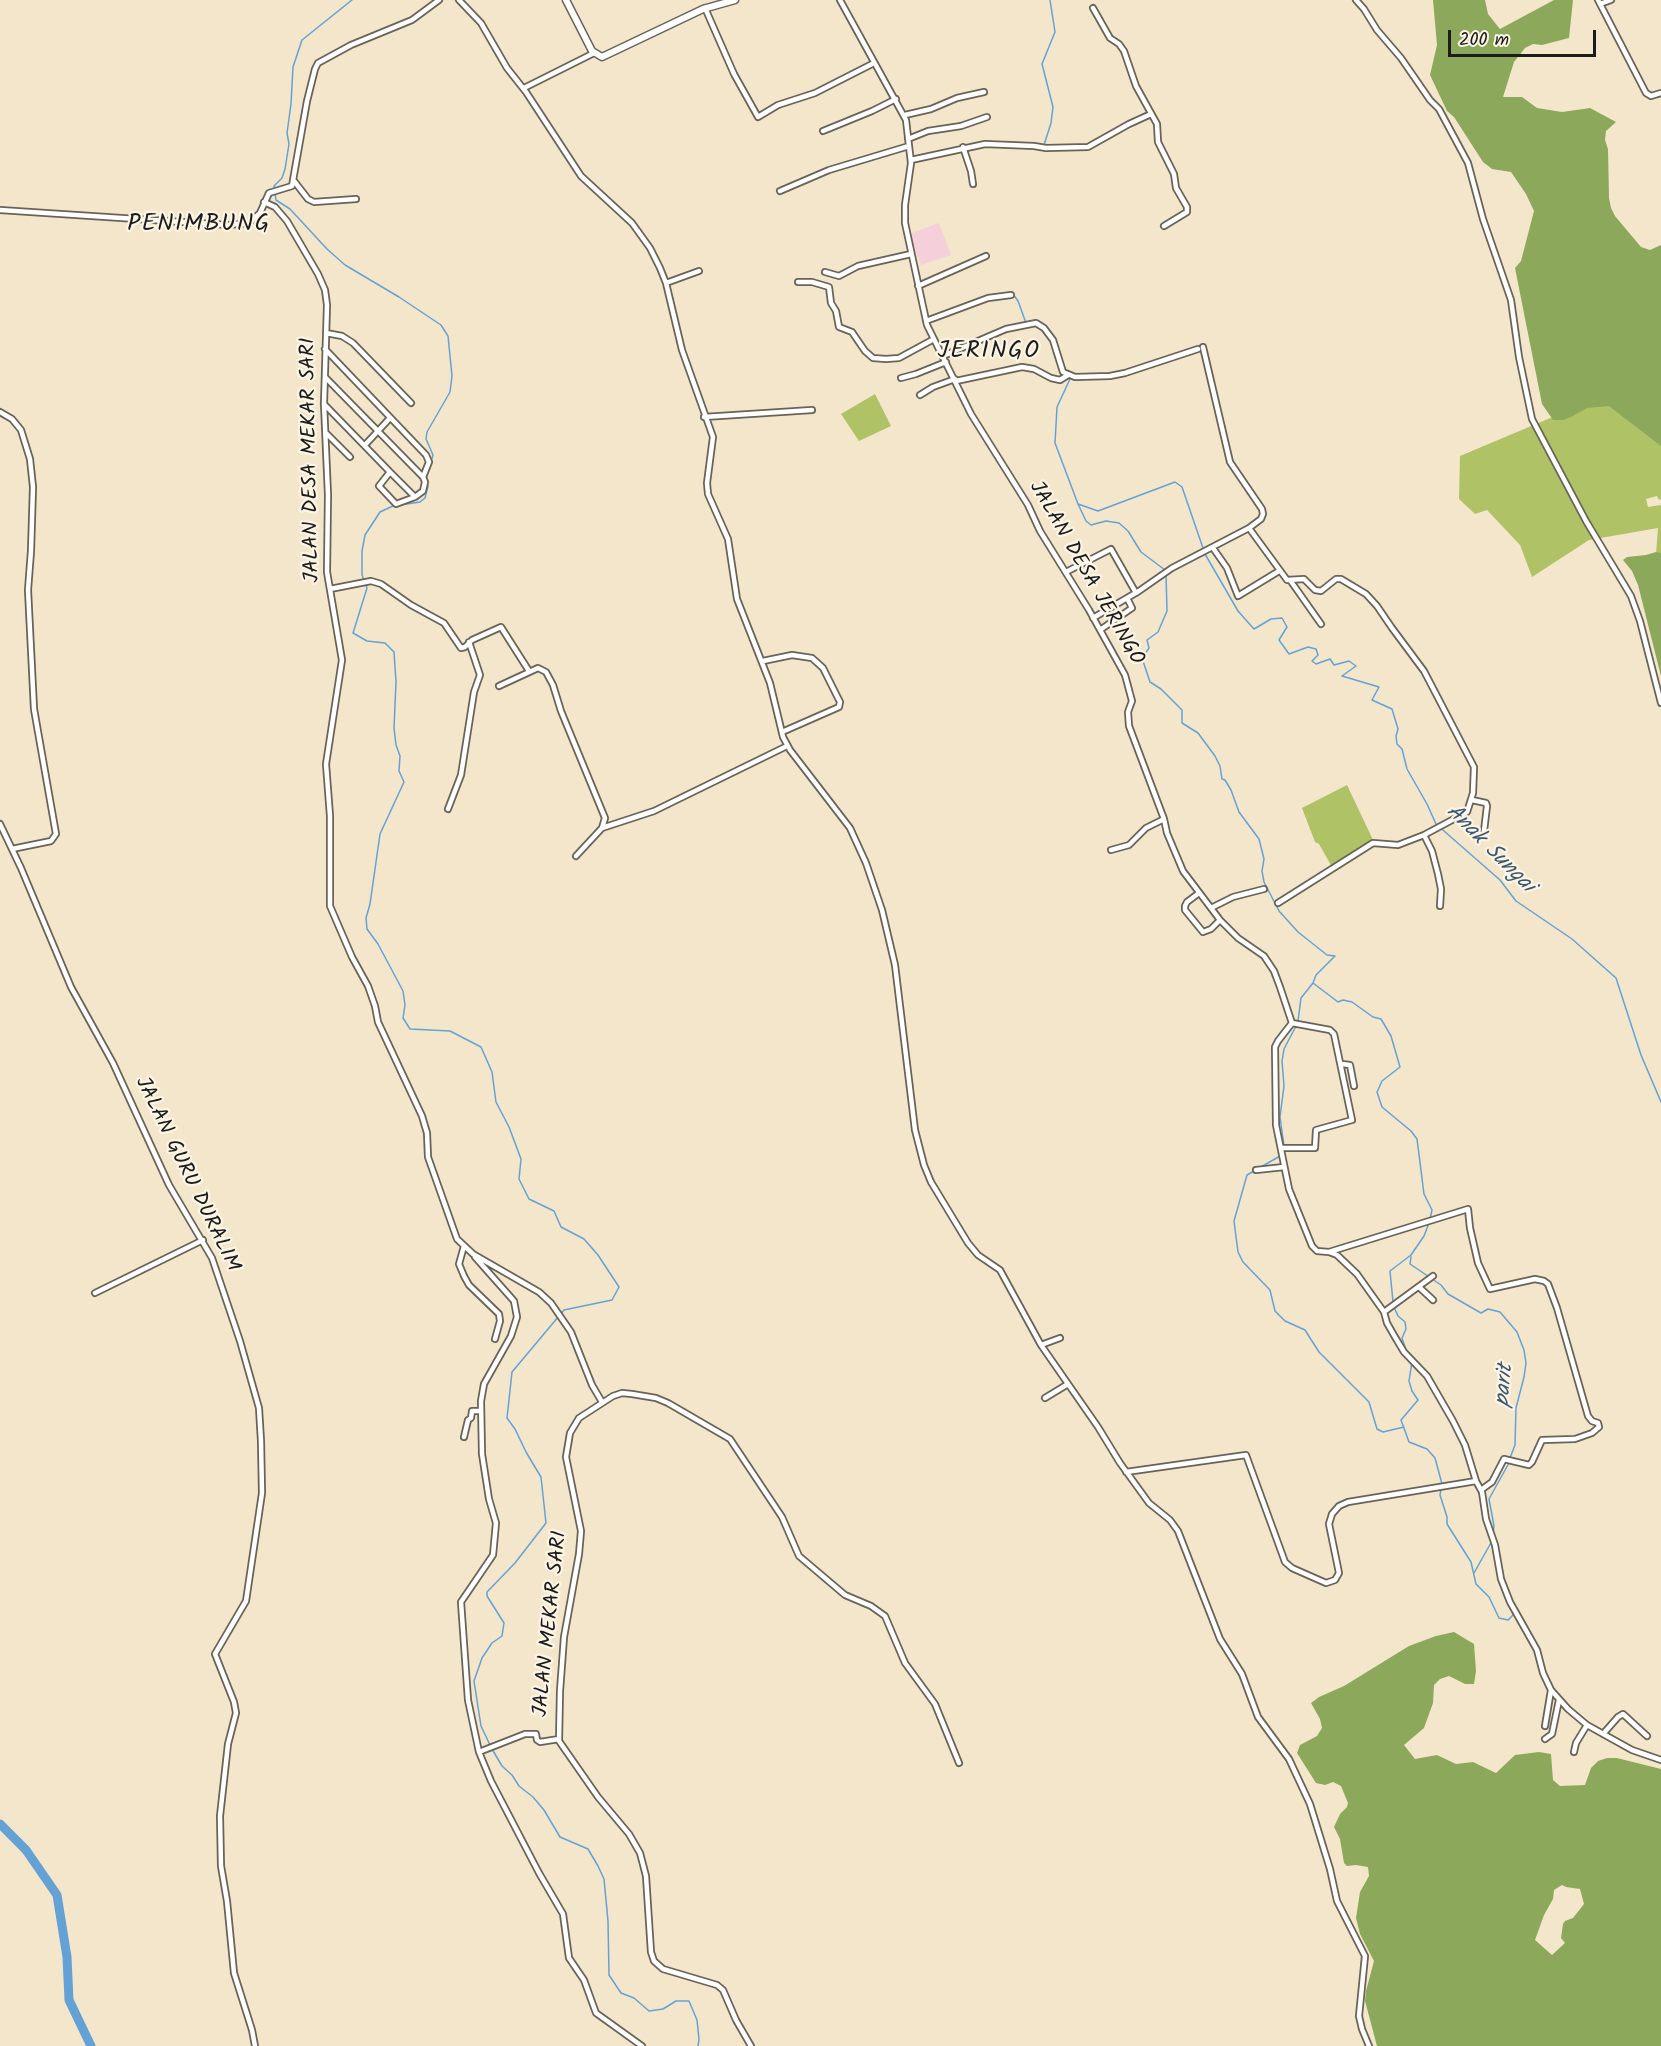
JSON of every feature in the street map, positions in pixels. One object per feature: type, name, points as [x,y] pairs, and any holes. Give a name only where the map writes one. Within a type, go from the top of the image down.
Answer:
[{"type":"street","points":[[0,210],[240,225],[253,220],[268,194],[288,188],[294,181],[307,101],[318,63],[351,45],[408,23],[440,0]]},
{"type":"street","points":[[459,0],[477,18],[507,68],[524,88],[581,176],[622,212],[638,230],[655,257],[666,283],[679,341],[712,437],[708,494],[728,539],[739,602],[774,694],[782,732],[787,746],[850,828],[882,910],[890,938],[897,979],[915,1130],[927,1174],[971,1247],[1001,1273],[1041,1345],[1126,1472],[1149,1503],[1170,1520],[1178,1531],[1217,1632],[1239,1666],[1258,1717],[1289,1759],[1303,1786],[1321,1839],[1337,1901],[1365,1956],[1359,2016],[1369,2046]]},
{"type":"street","points":[[566,0],[594,53],[600,56],[606,56],[705,8],[735,0]]},
{"type":"street","name":"JALAN DESA JERINGO","points":[[840,0],[904,116],[911,160],[905,217],[926,321],[971,414],[1028,505],[1044,538],[1093,618],[1128,682],[1132,700],[1128,712],[1129,726],[1179,862],[1220,920],[1238,938],[1261,952],[1266,958],[1281,987],[1292,1023]]},
{"type":"street","points":[[1356,0],[1439,109],[1468,163],[1483,219],[1511,300],[1532,418],[1595,536],[1631,596],[1640,621],[1661,704]]},
{"type":"street","points":[[1611,0],[1599,2],[1646,94],[1651,96],[1661,93]]},
{"type":"street","points":[[705,8],[734,74],[758,117],[778,105],[815,93],[874,63]]},
{"type":"street","points":[[1093,8],[1110,38],[1124,51],[1132,75],[1157,124],[1158,142],[1174,174],[1176,188],[1187,207],[1187,212],[1164,226]]},
{"type":"street","points":[[524,88],[594,53]]},
{"type":"street","points":[[904,116],[931,109],[957,98],[984,92]]},
{"type":"street","points":[[823,131],[896,99]]},
{"type":"street","points":[[911,160],[963,147],[994,144],[1046,148],[1088,147],[1151,114]]},
{"type":"street","points":[[908,139],[928,131],[961,126],[987,117]]},
{"type":"street","points":[[780,191],[829,170],[909,146]]},
{"type":"street","points":[[963,147],[973,184]]},
{"type":"street","points":[[294,181],[308,199],[314,202],[356,199]]},
{"type":"street","name":"JALAN DESA MEKAR SARI","points":[[264,202],[280,211],[315,268],[326,296],[324,404],[328,495],[327,572],[342,660],[326,764],[330,816],[330,906],[352,957],[368,986],[378,1022],[422,1116],[426,1127],[430,1161],[456,1236],[473,1254],[539,1292],[556,1309],[575,1339],[592,1385],[602,1402]]},
{"type":"street","points":[[825,272],[839,276],[858,267],[911,254]]},
{"type":"street","points":[[918,286],[986,256]]},
{"type":"street","points":[[666,283],[699,271]]},
{"type":"street","points":[[798,282],[812,282],[829,288],[839,327],[852,332],[865,351],[873,358],[899,357],[934,339]]},
{"type":"street","points":[[926,321],[988,298],[1011,294]]},
{"type":"street","points":[[943,356],[1006,329],[1038,324],[1053,340],[1062,369],[1068,375],[1084,377],[1118,375],[1200,348],[1230,462],[1262,509],[1263,514],[1261,519],[1249,528],[1172,568],[1136,593],[1093,618]]},
{"type":"street","points":[[326,333],[342,336],[352,343],[411,403]]},
{"type":"street","points":[[325,349],[428,458],[423,477]]},
{"type":"street","points":[[901,378],[946,362]]},
{"type":"street","points":[[920,395],[933,387],[955,380],[1022,367],[1034,369],[1060,380],[1068,375]]},
{"type":"street","points":[[325,377],[423,477],[424,488],[415,497],[396,504],[380,488],[380,484],[390,472]]},
{"type":"street","points":[[324,404],[415,497]]},
{"type":"street","points":[[704,417],[812,410]]},
{"type":"street","points":[[0,412],[12,419],[21,430],[30,459],[33,487],[31,551],[27,584],[34,709],[56,834],[51,841],[12,849]]},
{"type":"street","points":[[365,445],[390,418]]},
{"type":"street","points":[[326,433],[350,457]]},
{"type":"street","points":[[1249,528],[1286,579],[1304,579],[1315,590],[1321,591],[1336,579],[1341,579],[1366,594],[1424,671],[1468,753],[1475,773],[1472,800],[1467,812],[1424,835],[1398,845],[1373,843],[1278,903]]},
{"type":"street","points":[[1214,548],[1227,568],[1238,596],[1279,571]]},
{"type":"street","points":[[1066,572],[1112,549],[1136,593]]},
{"type":"street","points":[[1290,580],[1321,624]]},
{"type":"street","points":[[330,589],[370,581],[381,584],[411,605],[441,620],[450,629],[459,647],[464,648],[469,642],[501,627],[529,671]]},
{"type":"street","points":[[1100,630],[1132,608],[1127,598]]},
{"type":"street","points":[[448,809],[461,775],[474,692],[480,675],[469,642]]},
{"type":"street","points":[[763,661],[796,655],[815,660],[823,668],[840,702],[839,707],[782,732]]},
{"type":"street","points":[[500,686],[529,671],[542,669],[550,679],[604,814],[605,821],[602,828],[576,856]]},
{"type":"street","points":[[602,828],[654,811],[787,746]]},
{"type":"street","points":[[1472,800],[1486,803],[1484,831]]},
{"type":"street","points":[[1111,850],[1129,845],[1146,828],[1164,819]]},
{"type":"street","name":"JALAN GURU DURALIM","points":[[0,824],[2,834],[12,849],[71,987],[113,1063],[172,1191],[203,1240],[217,1270],[257,1398],[261,1421],[262,1492],[246,1601],[215,1654],[234,1702],[236,1713],[228,1744],[220,1816],[221,1866],[227,1900],[234,1973],[255,2046]]},
{"type":"street","points":[[1424,835],[1432,851],[1438,873],[1441,889],[1440,906]]},
{"type":"street","points":[[1211,908],[1233,897],[1264,889]]},
{"type":"street","points":[[1199,893],[1187,902],[1185,910],[1203,932],[1211,929],[1220,920]]},
{"type":"street","points":[[1283,1149],[1315,1148],[1316,1130],[1352,1120],[1342,1064],[1332,1031],[1292,1023],[1275,1047],[1275,1112],[1283,1149],[1284,1167],[1293,1202],[1312,1246],[1320,1252],[1329,1252],[1468,1209],[1478,1263],[1489,1288],[1492,1290],[1535,1279],[1548,1284],[1589,1417],[1598,1423],[1599,1427],[1592,1433],[1575,1439],[1542,1440],[1532,1462],[1528,1465],[1510,1459],[1502,1461],[1492,1482],[1481,1490]]},
{"type":"street","points":[[1342,1064],[1350,1065],[1354,1086]]},
{"type":"street","points":[[1256,1170],[1284,1167]]},
{"type":"street","points":[[95,1293],[203,1240]]},
{"type":"street","points":[[464,1246],[459,1264],[464,1276],[469,1285],[500,1314],[495,1339]]},
{"type":"street","points":[[1329,1252],[1341,1258],[1351,1267],[1384,1312],[1389,1327],[1404,1352],[1427,1376],[1453,1421],[1465,1445],[1481,1490],[1503,1584],[1537,1650],[1543,1673],[1555,1695],[1587,1725],[1632,1750],[1661,1760]]},
{"type":"street","points":[[473,1254],[507,1291],[517,1308],[517,1317],[511,1336],[484,1384],[480,1412],[482,1454],[489,1499],[496,1523],[495,1543],[490,1562],[468,1589],[461,1606],[468,1700],[479,1752],[491,1781],[563,1914],[568,1958],[584,1980],[596,2013],[642,2046]]},
{"type":"street","points":[[1384,1312],[1433,1276]]},
{"type":"street","points":[[1419,1287],[1433,1300]]},
{"type":"street","points":[[1041,1345],[1060,1338]]},
{"type":"street","points":[[1045,1398],[1068,1384]]},
{"type":"street","name":"JALAN MEKAR SARI","points":[[751,2046],[734,2017],[723,1990],[663,1969],[654,1961],[651,1952],[646,1876],[640,1853],[629,1834],[598,1797],[559,1739],[564,1637],[577,1565],[580,1531],[566,1457],[567,1441],[571,1429],[579,1418],[602,1402],[622,1393],[656,1398],[668,1403],[730,1439],[782,1517],[800,1556],[844,1595],[871,1605],[885,1616],[905,1663],[935,1704],[959,1763]]},
{"type":"street","points":[[464,1437],[472,1411],[480,1412]]},
{"type":"street","points":[[1126,1472],[1245,1455],[1285,1562],[1292,1568],[1326,1583],[1334,1581],[1339,1573],[1329,1524],[1332,1514],[1339,1506],[1348,1502],[1476,1481]]},
{"type":"street","points":[[1545,1726],[1555,1695]]},
{"type":"street","points":[[1545,1739],[1552,1734],[1555,1695]]},
{"type":"street","points":[[1604,1734],[1623,1714],[1647,1736]]},
{"type":"street","points":[[1574,1752],[1576,1743],[1587,1725]]},
{"type":"street","points":[[479,1752],[525,1734],[536,1734],[540,1742],[559,1739]]},
{"type":"shaded area","points":[[939,223],[951,255],[921,265],[909,234]]},
{"type":"green space","points":[[1433,0],[1485,0],[1488,14],[1500,29],[1554,0],[1573,0],[1569,38],[1542,45],[1533,44],[1525,48],[1514,62],[1503,97],[1522,97],[1537,108],[1562,112],[1590,108],[1616,122],[1606,131],[1605,140],[1608,149],[1611,208],[1641,247],[1650,250],[1661,245],[1661,446],[1609,406],[1587,408],[1563,420],[1553,420],[1542,404],[1515,268],[1521,261],[1534,211],[1511,172],[1492,169],[1483,162],[1454,117],[1447,111],[1430,75],[1437,45]]},
{"type":"green space","points":[[875,394],[891,426],[859,441],[841,414]]},
{"type":"green space","points":[[1605,395],[1661,442],[1661,499],[1659,500],[1657,496],[1646,499],[1648,507],[1661,505],[1661,554],[1656,554],[1658,528],[1589,540],[1532,577],[1520,545],[1487,510],[1475,514],[1459,499],[1460,456]]},
{"type":"green space","points":[[1661,553],[1661,676],[1638,585],[1632,571],[1623,560],[1627,557]]},
{"type":"green space","points":[[1347,785],[1374,842],[1332,867],[1319,844],[1315,842],[1302,808]]},
{"type":"green space","points":[[1454,1632],[1474,1644],[1476,1671],[1474,1684],[1465,1684],[1449,1676],[1440,1679],[1434,1685],[1433,1703],[1424,1728],[1404,1745],[1415,1759],[1437,1755],[1456,1764],[1473,1762],[1496,1773],[1515,1755],[1539,1752],[1551,1754],[1553,1780],[1560,1786],[1585,1785],[1591,1768],[1598,1761],[1607,1758],[1617,1758],[1661,1769],[1661,2046],[1377,2046],[1365,2001],[1374,1961],[1360,1934],[1356,1918],[1360,1892],[1369,1876],[1368,1867],[1347,1866],[1344,1863],[1340,1839],[1334,1827],[1348,1803],[1341,1786],[1333,1782],[1325,1785],[1316,1783],[1297,1753],[1300,1745],[1317,1736],[1322,1728],[1311,1703],[1344,1686],[1409,1646]],"holes":[[[1562,1885],[1580,1889],[1584,1904],[1573,1918],[1563,1924],[1561,1938],[1565,1943],[1552,1955],[1535,1940],[1544,1915],[1553,1899],[1554,1890]]]},
{"type":"waterway","points":[[275,188],[274,186],[282,178],[285,169],[289,144],[287,133],[293,67],[302,40],[352,0]]},
{"type":"waterway","points":[[1044,145],[1053,107],[1042,64],[1055,32],[1050,0]]},
{"type":"waterway","points":[[275,193],[276,200],[290,209],[345,265],[441,325],[448,336],[452,376],[450,392],[427,432],[426,439],[433,455],[426,479],[428,486],[425,498],[420,502],[400,505]]},
{"type":"waterway","points":[[1011,294],[1018,301],[1026,323]]},
{"type":"waterway","points":[[1070,379],[1057,407],[1055,443],[1086,521],[1091,525],[1106,521],[1119,523],[1128,531],[1141,552],[1165,570]]},
{"type":"waterway","name":"Anak Sungai","points":[[1078,504],[1098,511],[1175,482],[1182,487],[1204,551]]},
{"type":"waterway","points":[[395,505],[380,512],[365,535],[362,575],[367,588],[353,633],[367,641],[385,643],[394,652],[396,682],[394,728],[400,756],[399,771],[404,782],[380,834],[366,918],[367,929],[378,944],[403,991],[405,1005],[403,1018],[410,1029],[450,1031],[481,1047],[492,1072],[496,1102],[509,1127],[521,1159],[519,1179],[529,1199],[554,1211],[561,1227],[584,1239],[598,1255],[619,1287],[612,1300],[564,1310],[512,1372],[507,1418],[541,1477],[546,1523],[515,1563],[487,1592],[487,1596],[504,1623],[502,1636],[492,1643],[482,1658],[474,1681],[481,1726],[490,1745]]},
{"type":"waterway","name":"Anak Sungai","points":[[1205,554],[1238,611],[1254,629],[1271,619],[1282,618],[1287,627],[1279,640],[1289,654],[1308,647],[1316,649],[1318,655],[1312,661],[1316,664],[1330,659],[1334,665],[1349,661],[1356,666],[1342,676],[1379,687],[1372,700],[1392,709],[1398,729],[1397,744],[1402,749],[1407,769],[1436,824],[1500,880],[1516,901],[1572,939],[1616,978],[1641,1055],[1661,1102]]},
{"type":"waterway","points":[[1166,574],[1167,611],[1158,632],[1147,640],[1149,648],[1142,658],[1150,682],[1161,689],[1182,710],[1182,723],[1198,733],[1215,756],[1220,766],[1222,779],[1231,790],[1239,812],[1259,839],[1264,859],[1262,871],[1264,882],[1279,911],[1298,932],[1327,955],[1335,956],[1316,975],[1313,983],[1338,1002],[1343,1000],[1352,1002],[1373,1017],[1381,1019],[1391,1036],[1400,1067],[1382,1081],[1377,1092],[1382,1107],[1411,1131],[1417,1139],[1424,1194],[1432,1210],[1430,1219]]},
{"type":"waterway","points":[[1298,1021],[1301,998],[1313,983]]},
{"type":"waterway","points":[[1284,1146],[1280,1117],[1284,1086],[1282,1061],[1284,1049],[1296,1026]]},
{"type":"waterway","points":[[1261,1167],[1280,1156]]},
{"type":"waterway","points":[[1254,1171],[1247,1175],[1234,1221],[1238,1252],[1243,1262],[1270,1290],[1275,1311],[1285,1321],[1305,1330],[1319,1352],[1369,1402],[1377,1429],[1383,1432],[1404,1427]]},
{"type":"waterway","points":[[1393,1302],[1390,1271],[1411,1255],[1424,1236],[1429,1223]]},
{"type":"waterway","name":"parit","points":[[1411,1257],[1410,1264],[1441,1285],[1448,1294],[1481,1313],[1488,1309],[1500,1312],[1517,1332],[1526,1363],[1516,1408],[1515,1445],[1510,1458]]},
{"type":"waterway","points":[[1394,1307],[1398,1316],[1405,1322],[1406,1329],[1402,1338],[1406,1350]]},
{"type":"waterway","points":[[1412,1362],[1409,1381],[1418,1400],[1401,1420],[1409,1442],[1427,1449],[1435,1458],[1442,1484]]},
{"type":"waterway","name":"parit","points":[[1493,1533],[1494,1526],[1489,1499],[1509,1463]]},
{"type":"waterway","points":[[1441,1489],[1440,1495],[1447,1524],[1471,1562],[1476,1584],[1489,1597],[1499,1618],[1508,1620],[1516,1612]]},
{"type":"waterway","name":"parit","points":[[1474,1573],[1492,1541]]},
{"type":"waterway","points":[[1524,1622],[1533,1639]]},
{"type":"waterway","points":[[492,1749],[502,1766],[519,1786],[544,1810],[560,1837],[588,1849],[598,1866],[604,1879],[608,1921],[609,1975],[621,1993],[634,1998],[649,2011],[663,2009],[676,2001],[689,2001],[697,2020],[698,2046]]},
{"type":"waterway","points":[[0,1824],[26,1850],[57,1895],[67,1957],[69,2000],[91,2046]]},
{"type":"district","name":"PENIMBUNG","points":[[199,226]]},
{"type":"district","name":"JERINGO","points":[[989,353]]}]
